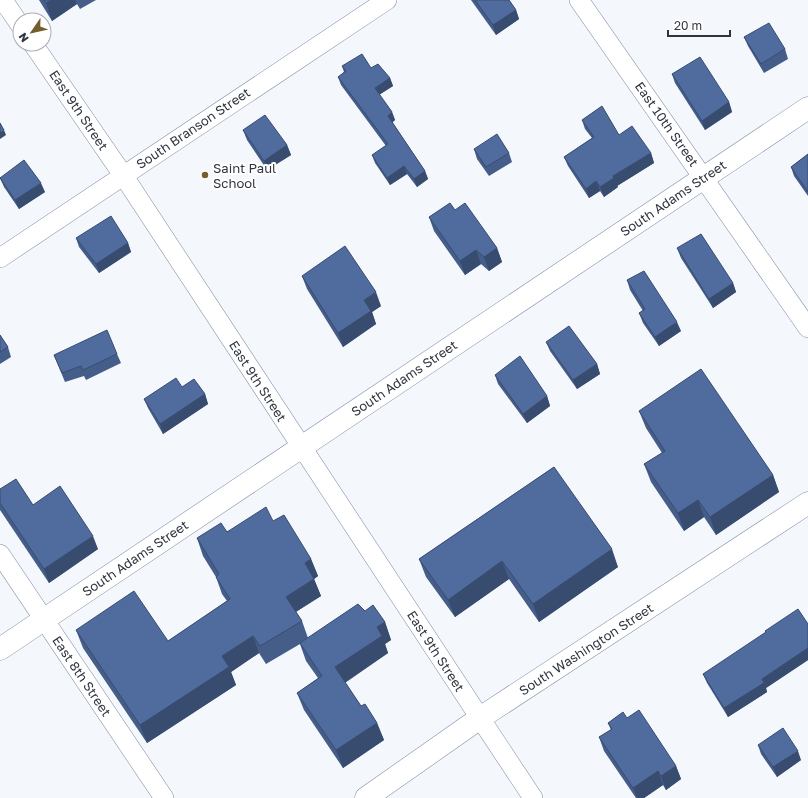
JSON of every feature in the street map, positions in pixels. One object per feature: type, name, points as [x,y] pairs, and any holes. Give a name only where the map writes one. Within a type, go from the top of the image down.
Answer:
[{"type":"main road","name":"South Adams Street","points":[[0,649],[808,108]]},
{"type":"main road","name":"South Washington Street","points":[[366,798],[480,718],[808,504]]},
{"type":"street","points":[[3,0],[12,13]]},
{"type":"street","name":"South Branson Street","points":[[0,258],[387,0]]},
{"type":"street","name":"East 10th Street","points":[[579,0],[808,328]]},
{"type":"street","name":"East 9th Street","points":[[38,52],[123,175],[533,798]]},
{"type":"street","name":"East 8th Street","points":[[0,554],[164,798]]},
{"type":"building","points":[[44,0],[51,0],[46,3]]},
{"type":"building","points":[[475,0],[509,0],[516,10],[493,25]]},
{"type":"building","points":[[769,23],[785,49],[761,64],[744,37]]},
{"type":"building","points":[[362,54],[371,68],[378,64],[390,78],[375,88],[392,112],[388,116],[425,171],[414,179],[404,166],[387,178],[372,155],[388,144],[338,77],[346,71],[342,66]]},
{"type":"building","points":[[700,57],[729,102],[702,121],[672,74]]},
{"type":"building","points":[[602,106],[619,135],[632,126],[651,153],[613,176],[614,178],[600,187],[596,181],[586,189],[564,157],[594,137],[582,120]]},
{"type":"building","points":[[265,115],[287,145],[264,161],[243,130]]},
{"type":"building","points":[[0,123],[4,130],[0,133]]},
{"type":"building","points":[[497,134],[509,153],[486,167],[474,149]]},
{"type":"building","points":[[808,154],[808,192],[791,167]]},
{"type":"building","points":[[24,160],[41,183],[15,200],[0,178]]},
{"type":"building","points":[[450,203],[455,210],[465,203],[497,248],[484,257],[476,250],[460,261],[429,217]]},
{"type":"building","points":[[111,216],[128,243],[96,264],[76,238]]},
{"type":"building","points":[[701,234],[733,283],[709,299],[677,248]]},
{"type":"building","points":[[345,246],[376,292],[364,300],[371,311],[338,333],[302,276]]},
{"type":"building","points":[[644,271],[677,322],[655,337],[639,313],[645,309],[627,280]]},
{"type":"building","points":[[569,326],[597,364],[573,380],[546,342]]},
{"type":"building","points":[[107,330],[117,354],[83,370],[81,366],[62,373],[54,355]]},
{"type":"building","points":[[0,335],[8,347],[0,352]]},
{"type":"building","points":[[520,356],[547,396],[523,414],[495,375]]},
{"type":"building","points":[[701,369],[773,475],[710,517],[698,500],[678,513],[644,464],[665,451],[639,411]]},
{"type":"building","points":[[176,378],[182,387],[194,379],[205,394],[160,424],[144,399]]},
{"type":"building","points":[[554,467],[612,549],[533,604],[502,561],[448,600],[419,559]]},
{"type":"building","points":[[16,479],[33,505],[60,486],[93,536],[44,569],[0,503],[0,489]]},
{"type":"building","points":[[266,507],[273,521],[284,515],[311,559],[305,563],[314,579],[286,597],[302,621],[260,646],[253,636],[222,656],[229,667],[140,725],[76,630],[134,591],[168,641],[230,599],[216,577],[219,574],[197,538],[221,523],[227,532]]},
{"type":"building","points":[[358,604],[365,611],[373,605],[385,622],[377,627],[382,636],[335,667],[361,706],[365,704],[377,723],[336,750],[297,693],[322,676],[300,643]]},
{"type":"building","points":[[798,609],[808,624],[808,648],[762,679],[764,683],[724,708],[703,674]]},
{"type":"building","points":[[639,710],[676,766],[661,776],[658,771],[633,788],[599,737],[612,729],[608,723],[623,712],[627,718]]},
{"type":"building","points":[[783,728],[798,751],[773,767],[758,745]]},
{"type":"place","name":"Saint Paul School","points":[[205,175]]}]
